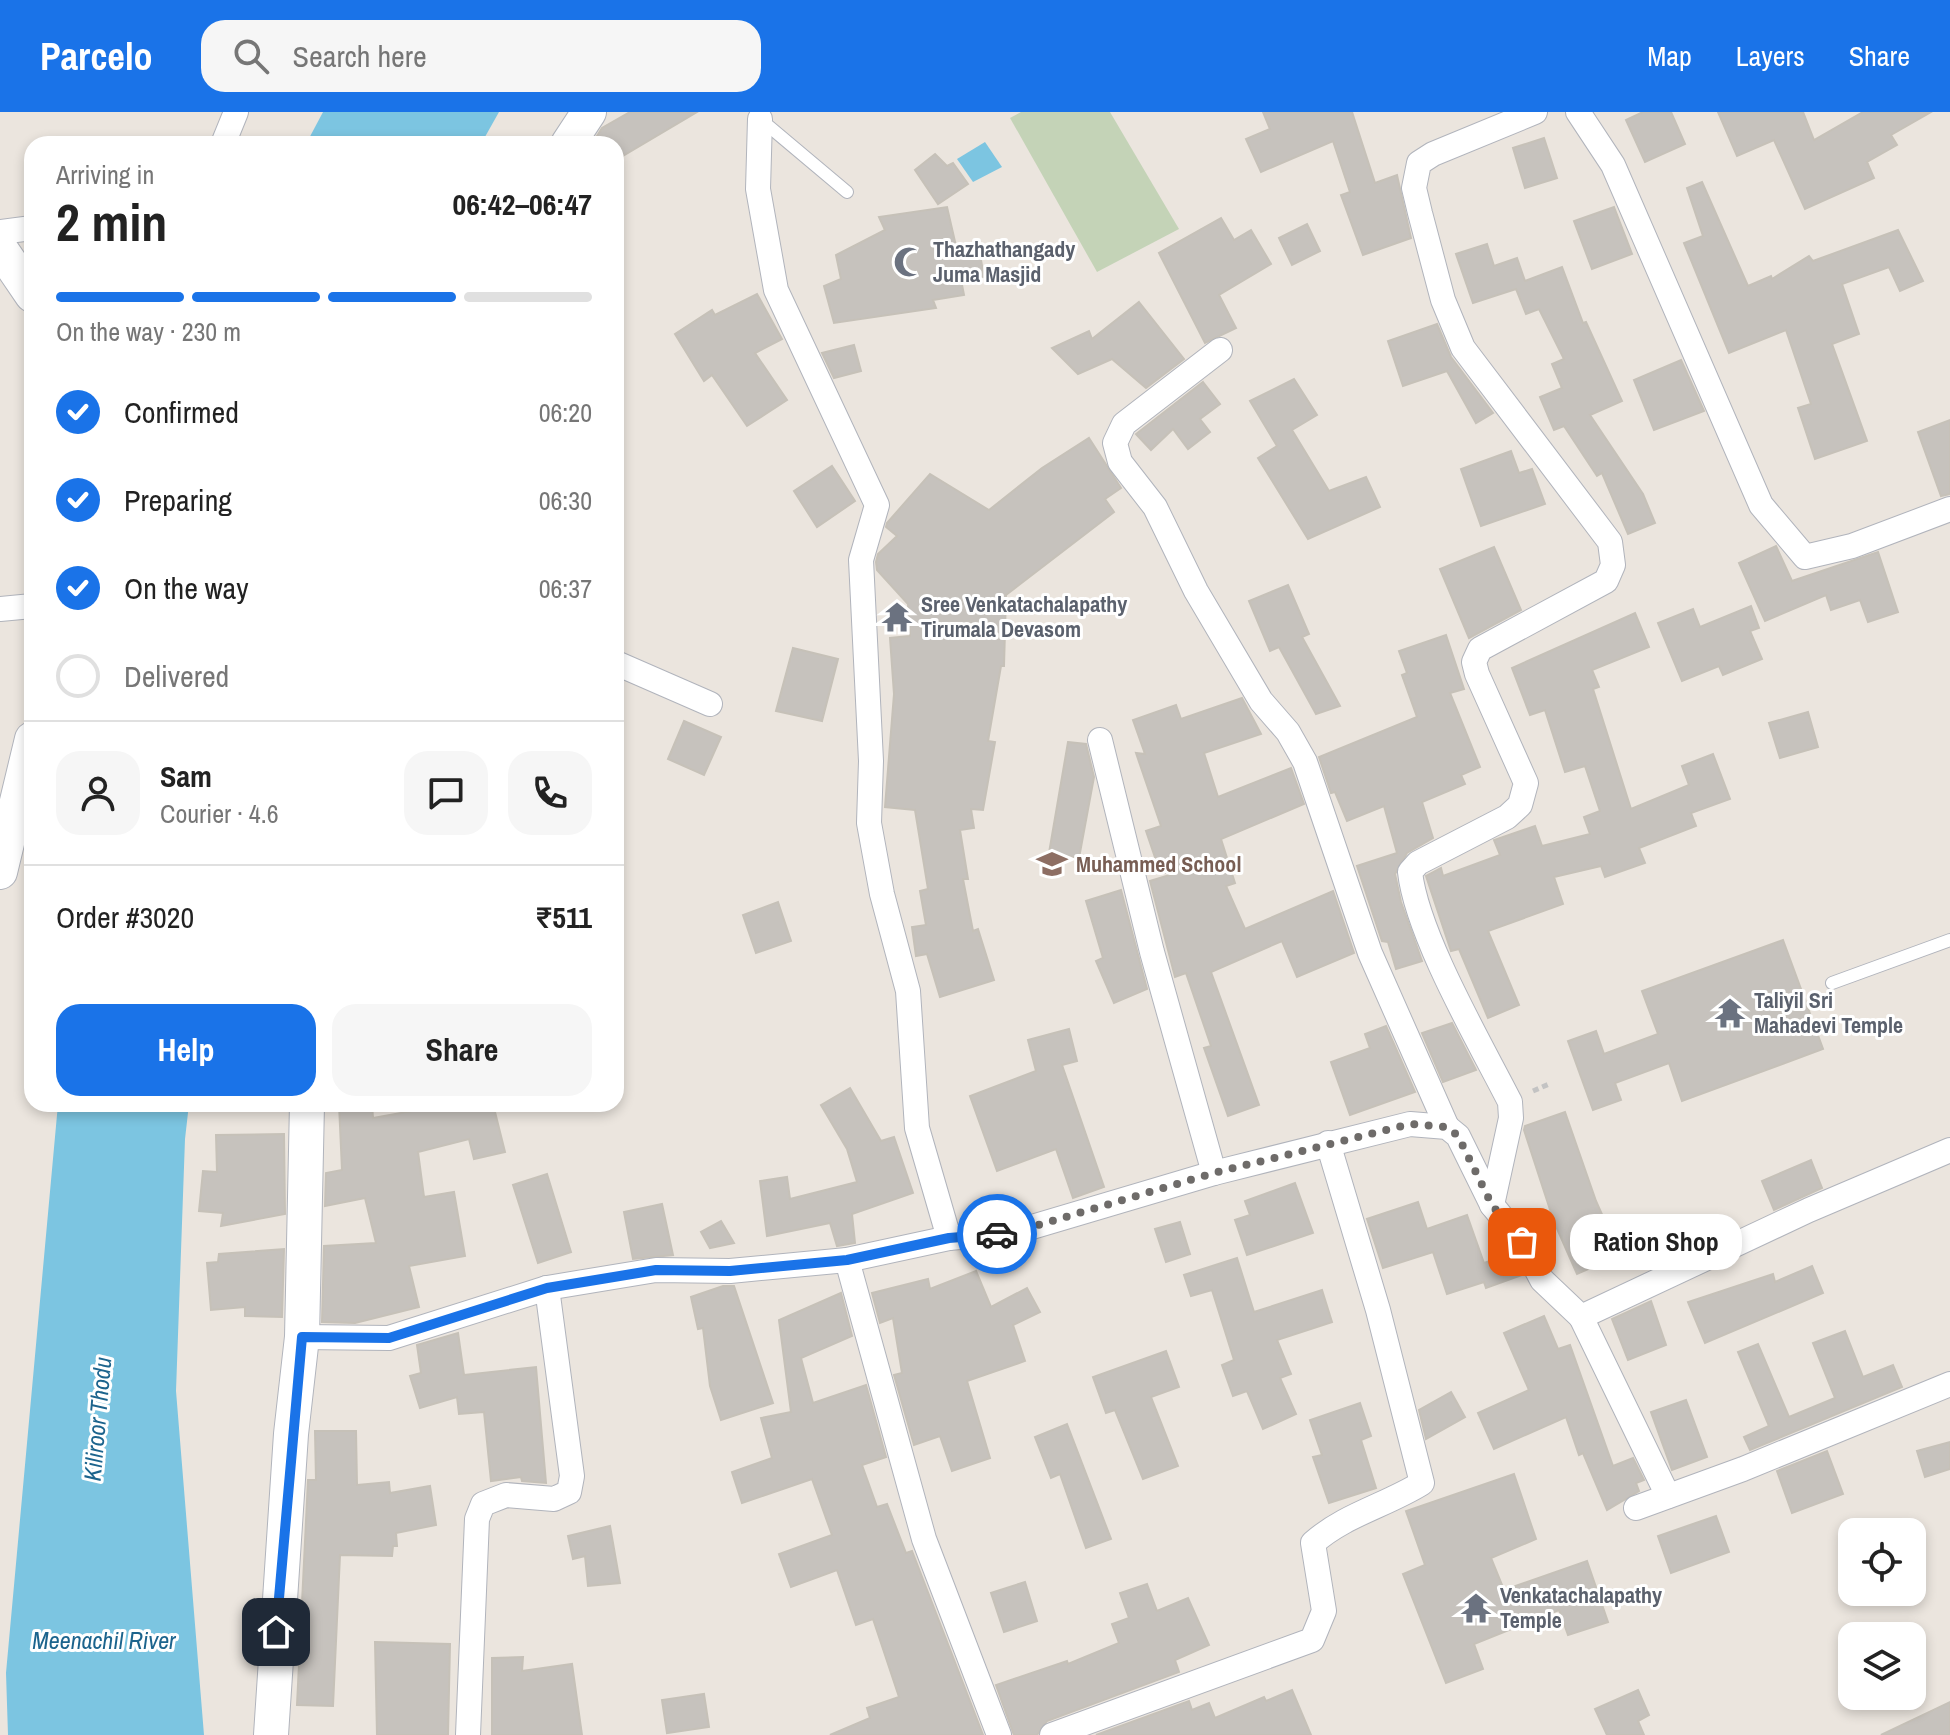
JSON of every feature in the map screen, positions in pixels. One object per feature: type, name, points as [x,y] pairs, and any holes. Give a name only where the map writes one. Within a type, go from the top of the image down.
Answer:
[{"type":"main road","points":[[573,136],[589,112]]},
{"type":"main road","points":[[0,248],[24,283]]},
{"type":"main road","points":[[0,872],[24,772]]},
{"type":"main road","points":[[271,1735],[287,1495],[302,1337],[307,1112]]},
{"type":"street","points":[[226,136],[236,112]]},
{"type":"street","points":[[1492,1205],[1511,1118],[1510,1102],[1443,968],[1412,888],[1410,872],[1418,863],[1507,817],[1520,805],[1526,783],[1477,674],[1474,662],[1480,649],[1606,581],[1613,565],[1610,542],[1457,336],[1443,300],[1414,188],[1419,163],[1433,154],[1535,112]]},
{"type":"street","points":[[1578,112],[1613,165],[1761,505],[1805,557],[1852,546],[1950,509]]},
{"type":"street","points":[[758,115],[758,189],[776,290],[877,505],[861,560],[871,761],[869,823],[882,894],[908,991],[917,1128],[949,1238]]},
{"type":"street","points":[[0,232],[24,229]]},
{"type":"street","points":[[1220,350],[1124,424],[1115,443],[1120,462],[1155,507],[1196,591],[1261,701],[1288,732],[1305,762],[1365,941],[1447,1127],[1466,1145],[1492,1205],[1522,1242],[1542,1280],[1581,1317],[1668,1496]]},
{"type":"street","points":[[0,609],[24,607]]},
{"type":"street","points":[[624,666],[710,704]]},
{"type":"street","points":[[1100,740],[1152,952],[1214,1173]]},
{"type":"street","points":[[302,1337],[389,1338],[547,1288],[656,1270],[730,1271],[847,1260],[949,1238],[1015,1232],[1328,1143],[1410,1124],[1447,1127]]},
{"type":"street","points":[[1052,1735],[1312,1640],[1324,1611],[1313,1543],[1331,1527],[1391,1502],[1422,1483],[1378,1310],[1328,1143]]},
{"type":"street","points":[[1581,1317],[1809,1210],[1950,1150]]},
{"type":"street","points":[[847,1260],[924,1539],[999,1735]]},
{"type":"street","points":[[468,1735],[477,1519],[483,1504],[506,1495],[554,1499],[569,1492],[572,1476],[547,1288]]},
{"type":"street","points":[[1636,1508],[1950,1384]]},
{"type":"lane","points":[[758,115],[847,192]]},
{"type":"lane","points":[[1832,983],[1888,960],[1950,940]]},
{"type":"green space","points":[[1021,112],[1110,112],[1179,229],[1097,272],[1010,118]]},
{"type":"water","points":[[323,112],[499,112],[486,136],[310,136]]},
{"type":"water","points":[[985,142],[1002,167],[973,182],[957,159]]},
{"type":"water","name":"Meenachil River","points":[[57,1112],[188,1112],[176,1391],[204,1735],[8,1735],[6,1673]]},
{"type":"building","points":[[630,112],[697,112],[624,155],[624,136],[597,136],[602,128]]},
{"type":"building","points":[[1263,112],[1352,112],[1375,183],[1397,175],[1411,238],[1363,255],[1341,195],[1350,192],[1333,141],[1261,172],[1246,139],[1270,129]]},
{"type":"building","points":[[1643,112],[1671,112],[1685,144],[1645,162],[1626,120]]},
{"type":"building","points":[[1718,112],[1803,112],[1814,140],[1863,112],[1931,112],[1891,135],[1897,145],[1867,162],[1874,178],[1805,209],[1774,140],[1737,156]]},
{"type":"building","points":[[1544,138],[1557,178],[1525,188],[1513,148]]},
{"type":"building","points":[[935,154],[947,166],[953,163],[968,184],[938,204],[915,170]]},
{"type":"building","points":[[1702,182],[1748,286],[1771,276],[1772,279],[1809,256],[1813,261],[1898,230],[1923,281],[1900,291],[1889,267],[1842,284],[1859,334],[1832,344],[1867,441],[1815,459],[1798,408],[1811,404],[1786,330],[1729,353],[1684,243],[1703,236],[1687,188]]},
{"type":"building","name":"Thazhathangady Juma Masjid","points":[[947,207],[956,246],[978,243],[984,277],[961,280],[964,295],[933,300],[936,308],[834,323],[824,286],[841,279],[836,255],[885,230],[879,217]]},
{"type":"building","points":[[1614,207],[1632,254],[1592,269],[1574,221]]},
{"type":"building","points":[[1221,218],[1234,240],[1251,230],[1271,264],[1219,295],[1236,328],[1205,343],[1159,253]]},
{"type":"building","points":[[1307,224],[1320,251],[1292,265],[1279,238]]},
{"type":"building","points":[[1487,244],[1494,266],[1517,258],[1525,281],[1562,267],[1583,323],[1586,322],[1622,401],[1590,415],[1643,494],[1655,523],[1628,534],[1602,473],[1597,476],[1564,426],[1554,430],[1540,397],[1562,388],[1552,364],[1564,359],[1539,309],[1526,314],[1516,289],[1473,303],[1456,254]]},
{"type":"building","points":[[757,294],[782,339],[755,353],[787,400],[747,426],[712,375],[704,381],[675,334],[712,310],[715,315]]},
{"type":"building","points":[[1139,302],[1184,359],[1146,388],[1112,359],[1078,374],[1052,348],[1089,331],[1092,339]]},
{"type":"building","points":[[1437,324],[1451,357],[1493,413],[1476,423],[1447,371],[1403,386],[1388,341]]},
{"type":"building","points":[[854,345],[861,371],[834,378],[822,353]]},
{"type":"building","points":[[1681,360],[1704,411],[1654,430],[1634,380]]},
{"type":"building","points":[[1294,379],[1317,415],[1292,430],[1329,491],[1366,477],[1380,507],[1308,539],[1258,458],[1277,446],[1250,401]]},
{"type":"building","points":[[1203,382],[1220,404],[1200,419],[1210,432],[1188,449],[1173,429],[1151,450],[1136,434]]},
{"type":"building","points":[[1950,420],[1950,494],[1941,496],[1918,432]]},
{"type":"building","points":[[1089,438],[1121,488],[1105,499],[1114,512],[1006,595],[1004,666],[1001,666],[988,741],[995,742],[983,810],[971,809],[974,828],[960,830],[968,879],[963,879],[973,931],[978,929],[994,980],[940,997],[927,954],[916,956],[912,927],[926,925],[920,891],[928,889],[915,810],[885,807],[894,694],[890,638],[910,636],[908,604],[877,570],[878,554],[897,536],[886,527],[887,523],[930,474],[989,510],[1042,468]]},
{"type":"building","points":[[1511,451],[1519,473],[1532,469],[1545,504],[1481,526],[1461,469]]},
{"type":"building","points":[[832,466],[855,501],[817,527],[794,491]]},
{"type":"building","points":[[1776,546],[1792,581],[1878,552],[1898,612],[1868,622],[1860,600],[1831,610],[1826,595],[1765,621],[1739,563]]},
{"type":"building","points":[[1494,547],[1521,610],[1469,638],[1440,569]]},
{"type":"building","points":[[1288,585],[1309,634],[1302,637],[1340,706],[1316,714],[1279,647],[1270,651],[1249,601]]},
{"type":"building","points":[[1751,606],[1759,628],[1750,631],[1762,659],[1723,675],[1719,666],[1682,681],[1658,623],[1693,609],[1700,627]]},
{"type":"building","points":[[1635,613],[1649,647],[1592,670],[1599,687],[1593,689],[1631,809],[1689,785],[1682,766],[1713,754],[1730,799],[1691,813],[1696,826],[1639,848],[1645,863],[1605,877],[1601,866],[1554,877],[1563,904],[1488,931],[1519,1005],[1488,1018],[1459,949],[1451,951],[1426,876],[1441,868],[1443,876],[1500,855],[1494,840],[1535,826],[1542,846],[1590,834],[1584,817],[1600,811],[1585,766],[1565,772],[1545,710],[1530,715],[1512,668]]},
{"type":"building","points":[[1446,635],[1464,689],[1450,693],[1480,767],[1461,775],[1465,784],[1422,802],[1433,838],[1407,853],[1395,874],[1401,902],[1422,961],[1396,969],[1388,942],[1382,941],[1357,866],[1397,853],[1384,806],[1347,821],[1335,792],[1331,793],[1319,757],[1417,717],[1402,675],[1407,673],[1399,651]]},
{"type":"building","points":[[793,648],[838,659],[822,721],[776,711]]},
{"type":"building","points":[[1242,698],[1261,734],[1204,753],[1218,797],[1291,768],[1304,804],[1221,839],[1235,883],[1226,886],[1245,929],[1333,891],[1354,953],[1297,977],[1282,941],[1211,972],[1259,1105],[1228,1116],[1204,1048],[1211,1046],[1186,973],[1175,977],[1150,881],[1173,874],[1160,872],[1146,831],[1161,826],[1136,753],[1145,754],[1133,720],[1176,705],[1181,719]]},
{"type":"building","points":[[1808,712],[1818,747],[1780,758],[1769,723]]},
{"type":"building","points":[[684,721],[721,737],[704,775],[668,759]]},
{"type":"building","points":[[1068,742],[1086,744],[1094,777],[1079,858],[1049,853]]},
{"type":"building","points":[[1121,890],[1147,989],[1114,1003],[1096,961],[1103,958],[1086,901]]},
{"type":"building","points":[[778,902],[791,941],[756,953],[743,915]]},
{"type":"building","name":"Taliyil Sri Mahadevi Temple","points":[[1783,940],[1823,1049],[1682,1101],[1669,1063],[1615,1083],[1621,1100],[1593,1110],[1568,1041],[1596,1031],[1604,1054],[1658,1034],[1642,991]]},
{"type":"building","points":[[1452,1023],[1476,1070],[1443,1082],[1422,1033]]},
{"type":"building","points":[[1386,1026],[1415,1092],[1350,1115],[1331,1062],[1370,1048],[1365,1034]]},
{"type":"building","points":[[1069,1029],[1077,1061],[1062,1065],[1104,1187],[1073,1198],[1056,1149],[997,1171],[970,1096],[1036,1071],[1028,1040]]},
{"type":"building","points":[[850,1088],[881,1141],[894,1137],[913,1193],[852,1214],[855,1243],[837,1246],[830,1223],[767,1236],[760,1181],[787,1177],[790,1199],[857,1182],[847,1149],[821,1105]]},
{"type":"building","points":[[339,1112],[373,1112],[373,1118],[406,1112],[495,1112],[505,1152],[474,1159],[469,1139],[418,1152],[424,1197],[454,1192],[465,1256],[409,1266],[419,1307],[355,1323],[322,1322],[324,1246],[376,1243],[365,1198],[325,1206],[326,1173],[342,1170]]},
{"type":"building","points":[[1565,1112],[1596,1201],[1620,1255],[1577,1274],[1554,1222],[1524,1130],[1525,1126]]},
{"type":"building","points":[[284,1134],[285,1214],[221,1226],[223,1213],[199,1211],[203,1171],[217,1172],[216,1135]]},
{"type":"building","points":[[1811,1160],[1822,1188],[1774,1210],[1762,1181]]},
{"type":"building","points":[[547,1174],[571,1252],[538,1263],[513,1185]]},
{"type":"building","points":[[1295,1183],[1313,1233],[1247,1255],[1235,1220],[1250,1215],[1245,1201]]},
{"type":"building","points":[[1418,1202],[1427,1229],[1467,1215],[1484,1263],[1511,1254],[1522,1275],[1486,1288],[1484,1282],[1447,1294],[1433,1252],[1383,1268],[1367,1219]]},
{"type":"building","points":[[662,1204],[673,1255],[633,1259],[624,1212]]},
{"type":"building","points":[[721,1221],[734,1243],[710,1248],[701,1232]]},
{"type":"building","points":[[1180,1222],[1190,1254],[1166,1262],[1155,1229]]},
{"type":"building","points":[[284,1249],[282,1317],[245,1316],[245,1307],[211,1310],[207,1263],[218,1262],[219,1254]]},
{"type":"building","points":[[1237,1258],[1254,1312],[1322,1290],[1332,1322],[1277,1340],[1291,1374],[1280,1378],[1296,1414],[1263,1429],[1247,1391],[1233,1396],[1222,1365],[1234,1360],[1212,1290],[1191,1296],[1184,1275]]},
{"type":"building","points":[[1812,1266],[1823,1293],[1705,1343],[1688,1302],[1773,1274],[1775,1282]]},
{"type":"building","points":[[976,1271],[991,1307],[1027,1288],[1040,1312],[1013,1325],[1025,1361],[967,1381],[990,1458],[952,1471],[940,1436],[914,1445],[894,1375],[902,1373],[893,1318],[880,1323],[872,1293],[928,1279],[930,1289]]},
{"type":"building","points":[[723,1286],[734,1286],[773,1403],[721,1420],[710,1386],[703,1328],[698,1329],[691,1297]]},
{"type":"building","points":[[841,1293],[852,1336],[801,1358],[813,1403],[866,1385],[886,1457],[862,1465],[877,1507],[887,1504],[906,1553],[912,1551],[983,1735],[830,1735],[870,1718],[867,1708],[899,1697],[873,1619],[856,1625],[837,1570],[791,1587],[779,1554],[832,1535],[812,1479],[742,1503],[732,1472],[772,1458],[761,1418],[791,1412],[779,1320]]},
{"type":"building","points":[[1651,1301],[1666,1345],[1628,1360],[1612,1319]]},
{"type":"building","points":[[1544,1316],[1558,1349],[1570,1345],[1613,1466],[1633,1458],[1644,1480],[1636,1483],[1639,1491],[1607,1510],[1583,1453],[1579,1455],[1566,1417],[1494,1449],[1478,1413],[1529,1390],[1504,1333]]},
{"type":"building","points":[[1845,1331],[1863,1377],[1893,1365],[1902,1387],[1750,1450],[1744,1437],[1769,1426],[1738,1352],[1758,1344],[1789,1417],[1835,1398],[1813,1343]]},
{"type":"building","points":[[458,1333],[464,1375],[536,1367],[546,1483],[522,1481],[521,1477],[491,1481],[484,1412],[459,1414],[457,1397],[420,1408],[410,1376],[421,1373],[417,1345]]},
{"type":"building","points":[[1166,1351],[1179,1387],[1151,1397],[1178,1466],[1143,1479],[1115,1410],[1106,1413],[1093,1377]]},
{"type":"building","points":[[1451,1392],[1465,1417],[1426,1439],[1419,1410]]},
{"type":"building","points":[[1686,1400],[1707,1457],[1672,1470],[1651,1412]]},
{"type":"building","points":[[1360,1403],[1371,1436],[1361,1440],[1376,1488],[1329,1503],[1313,1457],[1322,1455],[1310,1420]]},
{"type":"building","points":[[1067,1424],[1111,1539],[1086,1548],[1060,1474],[1051,1478],[1035,1437]]},
{"type":"building","points":[[315,1431],[356,1431],[357,1485],[389,1482],[390,1493],[430,1486],[436,1525],[396,1533],[397,1546],[393,1546],[392,1556],[340,1555],[333,1706],[297,1705],[308,1480],[316,1480]]},
{"type":"building","points":[[1950,1442],[1950,1469],[1925,1477],[1917,1451]]},
{"type":"building","points":[[1827,1451],[1843,1494],[1792,1513],[1777,1471]]},
{"type":"building","points":[[1514,1474],[1536,1539],[1491,1558],[1504,1590],[1587,1561],[1608,1622],[1568,1635],[1559,1610],[1474,1644],[1483,1669],[1446,1683],[1403,1574],[1425,1565],[1406,1511]]},
{"type":"building","points":[[1716,1516],[1729,1552],[1671,1573],[1658,1536]]},
{"type":"building","points":[[610,1526],[620,1583],[588,1586],[585,1556],[573,1559],[568,1536]]},
{"type":"building","points":[[1025,1582],[1037,1621],[1004,1632],[991,1593]]},
{"type":"building","points":[[1147,1584],[1157,1611],[1188,1598],[1209,1645],[1175,1660],[1179,1672],[1047,1721],[1037,1735],[1014,1735],[996,1685],[1067,1661],[1068,1664],[1119,1643],[1112,1624],[1129,1618],[1120,1593]]},
{"type":"building","points":[[375,1642],[450,1644],[448,1735],[377,1735]]},
{"type":"building","points":[[523,1657],[522,1671],[572,1664],[582,1735],[492,1735],[492,1658]]},
{"type":"building","points":[[1292,1690],[1311,1735],[1096,1735],[1189,1701],[1192,1710],[1209,1703],[1215,1718],[1264,1697],[1266,1701]]},
{"type":"building","points":[[1638,1690],[1649,1715],[1638,1721],[1644,1735],[1607,1735],[1595,1709]]},
{"type":"building","points":[[704,1694],[709,1727],[667,1733],[662,1700]]},
{"type":"building","points":[[1950,1702],[1950,1735],[1881,1735]]},
{"type":"way so far","points":[[997,1234],[1015,1232],[1214,1173],[1410,1124],[1447,1127],[1458,1136],[1466,1145],[1492,1205],[1522,1242]]},
{"type":"place","name":"Thazhathangady Juma Masjid","points":[[909,262]]},
{"type":"place","name":"Sree Venkatachalapathy Tirumala Devasom","points":[[897,617]]},
{"type":"place","name":"Muhammed School","points":[[1052,864]]},
{"type":"place","name":"Taliyil Sri Mahadevi Temple","points":[[1730,1013]]},
{"type":"place","name":"Ration Shop","points":[[1522,1242]]},
{"type":"place","name":"Venkatachalapathy Temple","points":[[1476,1608]]},
{"type":"route","points":[[276,1632],[291,1434],[302,1337],[389,1338],[547,1288],[656,1270],[730,1271],[847,1260],[949,1238],[997,1234]]},
{"type":"water label","name":"Kiliroor Thodu","points":[[97,1419]]}]
